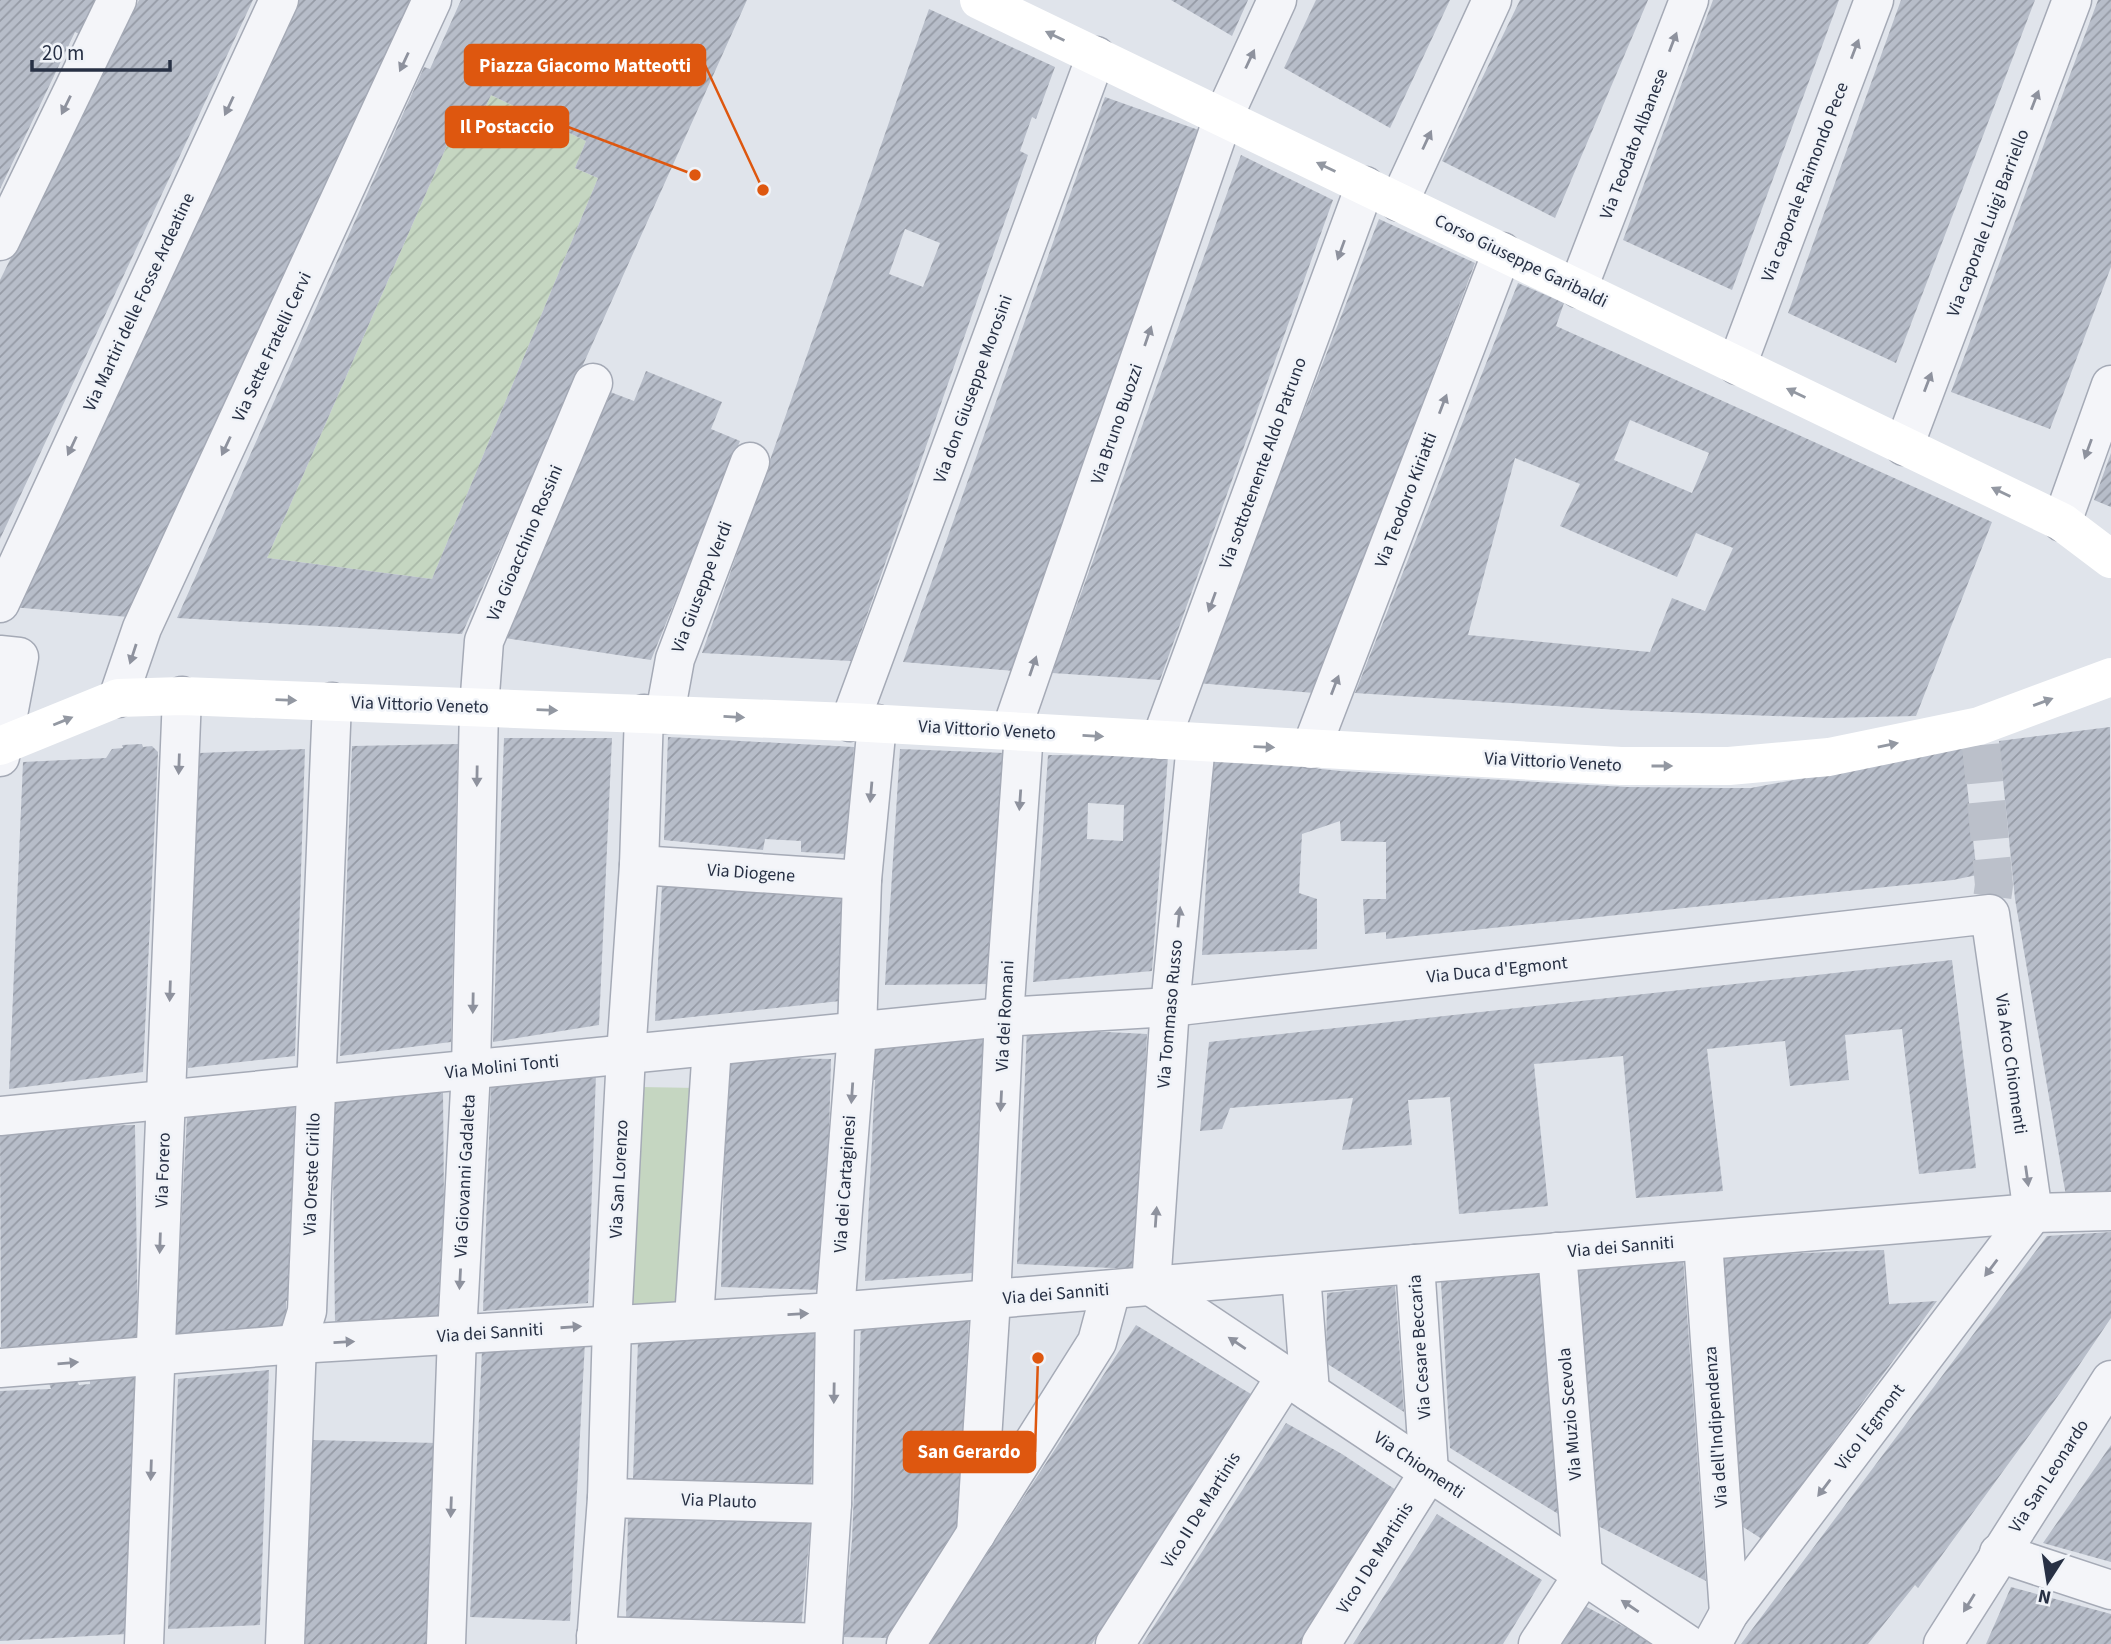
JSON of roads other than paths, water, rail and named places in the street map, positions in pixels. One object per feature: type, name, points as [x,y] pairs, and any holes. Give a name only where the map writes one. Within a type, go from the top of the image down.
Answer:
[{"type":"street","points":[[0,241],[117,0]]},
{"type":"street","name":"Via Martiri delle Fosse Ardeatine","points":[[0,603],[279,0]]},
{"type":"street","name":"Via Sette Fratelli Cervi","points":[[118,698],[142,628],[432,0]]},
{"type":"street","name":"Corso Giuseppe Garibaldi","points":[[979,0],[2062,522],[2111,559]]},
{"type":"street","name":"Via Bruno Buozzi","points":[[1018,732],[1223,118],[1277,0]]},
{"type":"street","name":"Via sottotenente Aldo Patruno","points":[[1178,742],[1382,194],[1492,0]]},
{"type":"street","name":"Via Teodato Albanese","points":[[1578,288],[1689,0]]},
{"type":"street","name":"Via caporale Raimondo Pece","points":[[1737,365],[1874,0]]},
{"type":"street","name":"Via caporale Luigi Barriello","points":[[1904,446],[2073,0]]},
{"type":"street","name":"Via don Giuseppe Morosini","points":[[864,723],[1096,56]]},
{"type":"street","name":"Via Teodoro Kiriatti","points":[[1311,749],[1502,252]]},
{"type":"street","name":"Via Gioacchino Rossini","points":[[479,708],[484,641],[593,383]]},
{"type":"street","points":[[2062,522],[2111,384]]},
{"type":"street","name":"Via Giuseppe Verdi","points":[[654,714],[750,463]]},
{"type":"street","points":[[0,655],[19,657],[0,757]]},
{"type":"street","name":"Via Vittorio Veneto","points":[[0,746],[118,698],[182,696],[864,723],[1621,766],[1729,766],[1829,757],[1980,736],[2111,677]]},
{"type":"street","name":"Via Forero","points":[[144,1644],[182,696]]},
{"type":"street","name":"Via Oreste Cirillo","points":[[285,1644],[297,1344],[307,1311],[332,702]]},
{"type":"street","name":"Via Giovanni Gadaleta","points":[[446,1644],[457,1335],[471,1070],[479,708]]},
{"type":"street","name":"Via San Lorenzo","points":[[596,1640],[607,1497],[612,1325],[626,1055],[639,865],[654,714]]},
{"type":"street","name":"Via dei Cartaginesi","points":[[823,1644],[832,1504],[835,1312],[857,1032],[864,723]]},
{"type":"street","name":"Via dei Romani","points":[[976,1534],[991,1299],[1018,732]]},
{"type":"street","name":"Via Tommaso Russo","points":[[1151,1286],[1170,1007],[1178,742]]},
{"type":"street","name":"Via Diogene","points":[[639,865],[862,880]]},
{"type":"street","name":"Via Duca d'Egmont","points":[[1004,1017],[1170,1007],[1990,914]]},
{"type":"street","name":"Via Arco Chiomenti","points":[[1990,914],[2033,1213]]},
{"type":"street","name":"Via Molini Tonti","points":[[0,1116],[1004,1017]]},
{"type":"street","points":[[694,1319],[712,1046]]},
{"type":"street","name":"Via dei Sanniti","points":[[0,1368],[297,1344],[835,1312],[2033,1213],[2111,1211]]},
{"type":"street","name":"Vico I Egmont","points":[[1721,1628],[2033,1213]]},
{"type":"street","name":"Via dell'Indipendenza","points":[[1703,1241],[1721,1628]]},
{"type":"street","name":"Via Muzio Scevola","points":[[1556,1252],[1583,1575]]},
{"type":"street","name":"Via Cesare Beccaria","points":[[1415,1264],[1429,1472]]},
{"type":"street","points":[[1298,1384],[1301,1274]]},
{"type":"street","name":"Via Chiomenti","points":[[1151,1286],[1687,1644]]},
{"type":"street","points":[[906,1644],[1097,1342],[1111,1290]]},
{"type":"street","name":"Via San Leonardo","points":[[1943,1644],[2111,1380]]},
{"type":"street","name":"Vico II De Martinis","points":[[1115,1644],[1298,1384]]},
{"type":"street","name":"Vico I De Martinis","points":[[1321,1644],[1429,1472]]},
{"type":"street","name":"Via Plauto","points":[[607,1497],[832,1504]]},
{"type":"street","points":[[1999,1553],[2111,1590]]},
{"type":"street","points":[[1538,1644],[1583,1575]]},
{"type":"street","points":[[596,1640],[823,1644]]},
{"type":"tunnel","points":[[1981,745],[1994,885],[1990,914]]},
{"type":"place","name":"Il Postaccio","points":[[695,175]]},
{"type":"place","name":"Piazza Giacomo Matteotti","points":[[763,190]]},
{"type":"place","name":"San Gerardo","points":[[1038,1358]]}]
